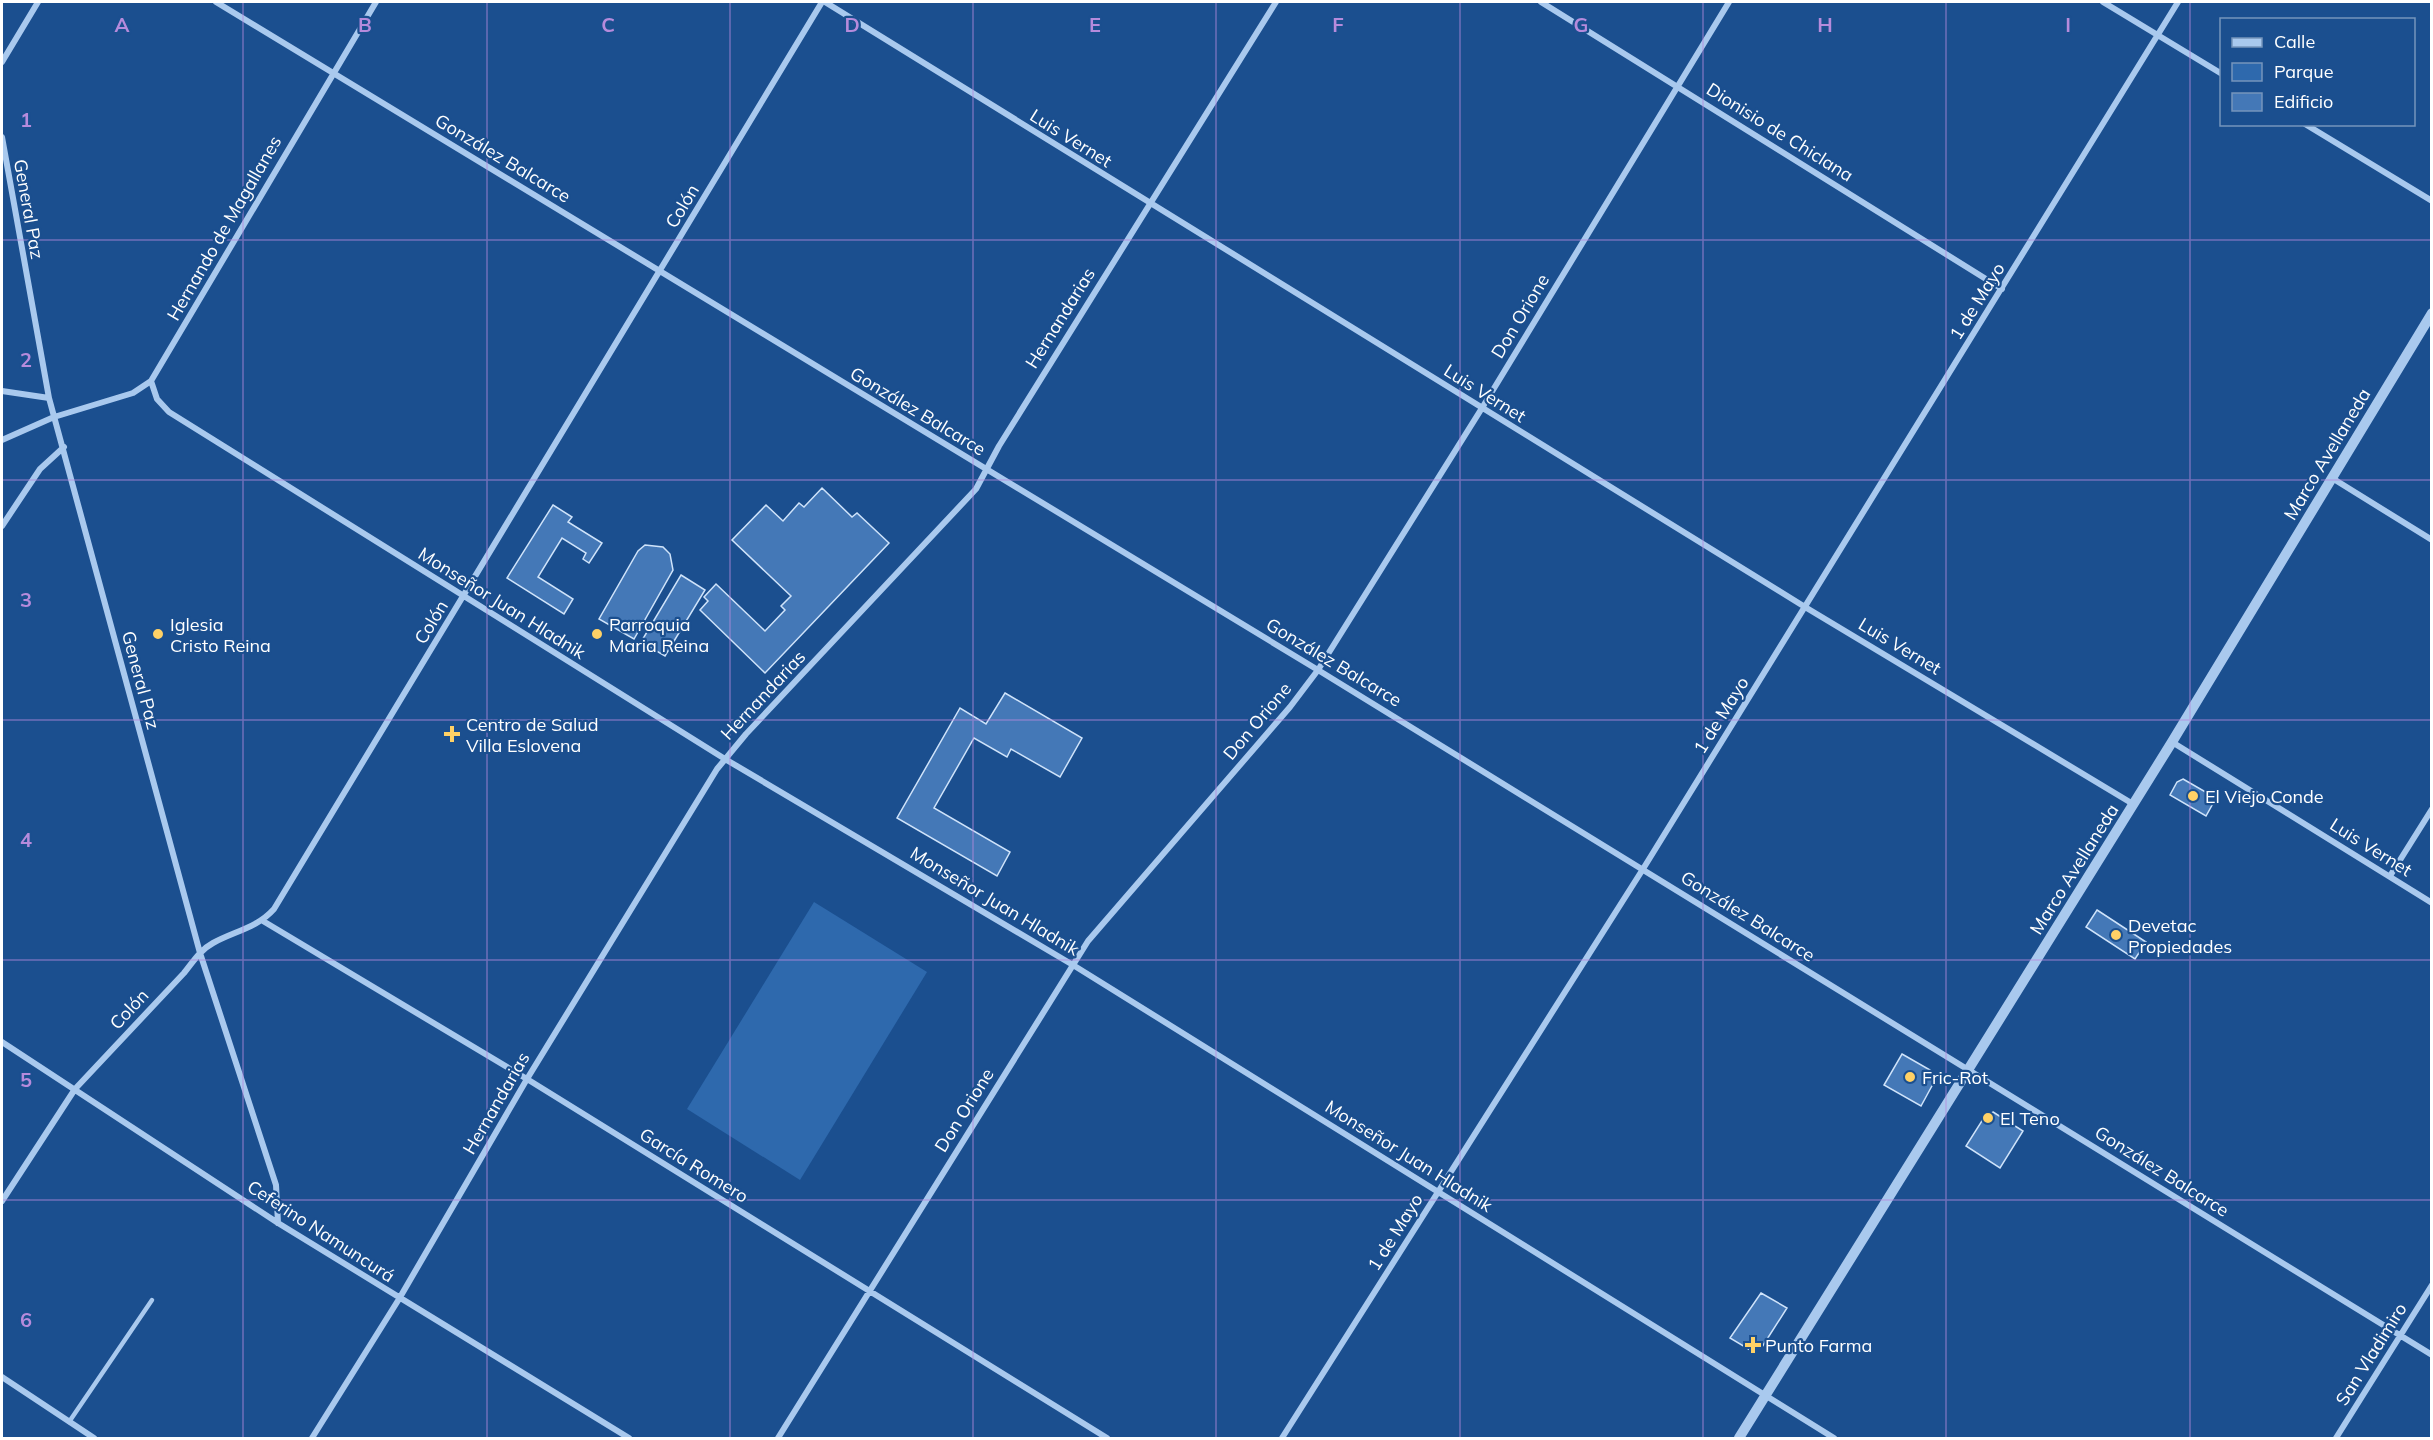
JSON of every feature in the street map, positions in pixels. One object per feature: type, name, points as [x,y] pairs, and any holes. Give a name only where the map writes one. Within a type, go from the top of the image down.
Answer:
[{"type":"street","points":[[2,62],[38,2]]},
{"type":"street","name":"González Balcarce","points":[[216,2],[1318,670],[2432,1355]]},
{"type":"street","name":"Hernando de Magallanes","points":[[151,381],[376,2]]},
{"type":"street","name":"Luis Vernet","points":[[824,2],[1148,204],[1805,607],[2133,804]]},
{"type":"street","name":"Colón","points":[[2,1201],[75,1089],[200,953],[213,943],[263,921],[274,909],[824,2]]},
{"type":"street","name":"Hernandarias","points":[[312,1438],[399,1299],[527,1079],[725,759],[964,504],[1148,204],[1276,2]]},
{"type":"street","name":"Dionisio de Chiclana","points":[[1541,2],[1678,85],[2002,289]]},
{"type":"street","name":"Don Orione","points":[[778,1438],[1088,941],[1290,707],[1318,670],[1482,408],[1729,2]]},
{"type":"street","points":[[2103,2],[2220,73]]},
{"type":"street","name":"1 de Mayo","points":[[1282,1438],[1643,869],[2178,2]]},
{"type":"street","points":[[2308,126],[2432,201]]},
{"type":"street","name":"General Paz","points":[[2,137],[49,398],[200,953],[276,1185],[278,1223]]},
{"type":"street","name":"Marco Avellaneda","points":[[1739,1438],[2172,742],[2432,313]]},
{"type":"street","points":[[2,440],[54,417],[133,393],[151,381]]},
{"type":"street","name":"Monseñor Juan Hladnik","points":[[151,381],[156,399],[169,412],[725,759],[1073,965],[1834,1438]]},
{"type":"street","points":[[2,390],[49,398]]},
{"type":"street","points":[[2,526],[40,469],[64,447]]},
{"type":"street","points":[[2332,478],[2432,540]]},
{"type":"street","name":"Luis Vernet","points":[[2172,742],[2432,903]]},
{"type":"street","points":[[2390,876],[2432,809]]},
{"type":"street","name":"García Romero","points":[[263,921],[527,1079],[1107,1438]]},
{"type":"street","name":"Ceferino Namuncurá","points":[[2,1042],[278,1223],[629,1438]]},
{"type":"street","name":"San Vladimiro","points":[[2336,1438],[2432,1285]]},
{"type":"street","points":[[2,1377],[94,1438]]},
{"type":"lane","points":[[69,1422],[152,1299]]},
{"type":"green space","points":[[814,902],[927,972],[800,1180],[687,1109]]},
{"type":"building","points":[[822,488],[852,517],[857,513],[889,543],[765,673],[700,610],[708,601],[704,597],[716,584],[765,631],[785,610],[781,606],[791,596],[732,540],[766,505],[783,521],[799,503],[804,507]]},
{"type":"building","points":[[553,505],[572,517],[568,522],[602,543],[589,563],[583,559],[586,553],[562,538],[538,577],[573,599],[564,614],[507,578]]},
{"type":"building","points":[[645,545],[663,547],[670,554],[673,570],[634,639],[599,619],[638,551]]},
{"type":"building","points":[[681,575],[705,590],[665,656],[641,642]]},
{"type":"building","points":[[1005,693],[1082,738],[1060,777],[1011,749],[1007,757],[974,738],[934,808],[1010,852],[997,876],[897,818],[960,708],[986,724]]},
{"type":"building","name":"El Viejo Conde","points":[[2183,779],[2216,798],[2206,816],[2170,795],[2177,782]]},
{"type":"building","name":"Devetac Propiedades","points":[[2097,910],[2146,942],[2135,959],[2086,927]]},
{"type":"building","name":"Fric-Rot","points":[[1902,1054],[1930,1070],[1933,1084],[1921,1106],[1884,1085]]},
{"type":"building","points":[[1993,1112],[2023,1131],[2000,1168],[1966,1146],[1985,1116]]},
{"type":"building","points":[[1761,1293],[1787,1308],[1762,1347],[1750,1350],[1730,1338]]},
{"type":"place","name":"Iglesia Cristo Reina","points":[[158,634]]},
{"type":"place","name":"Parroquia Maria Reina","points":[[597,634]]},
{"type":"place","name":"Centro de Salud Villa Eslovena","points":[[452,734]]},
{"type":"place","name":"El Viejo Conde","points":[[2193,796]]},
{"type":"place","name":"Devetac Propiedades","points":[[2116,935]]},
{"type":"place","name":"Fric-Rot","points":[[1910,1077]]},
{"type":"place","name":"El Teno","points":[[1988,1118]]},
{"type":"place","name":"Punto Farma","points":[[1753,1345]]}]
